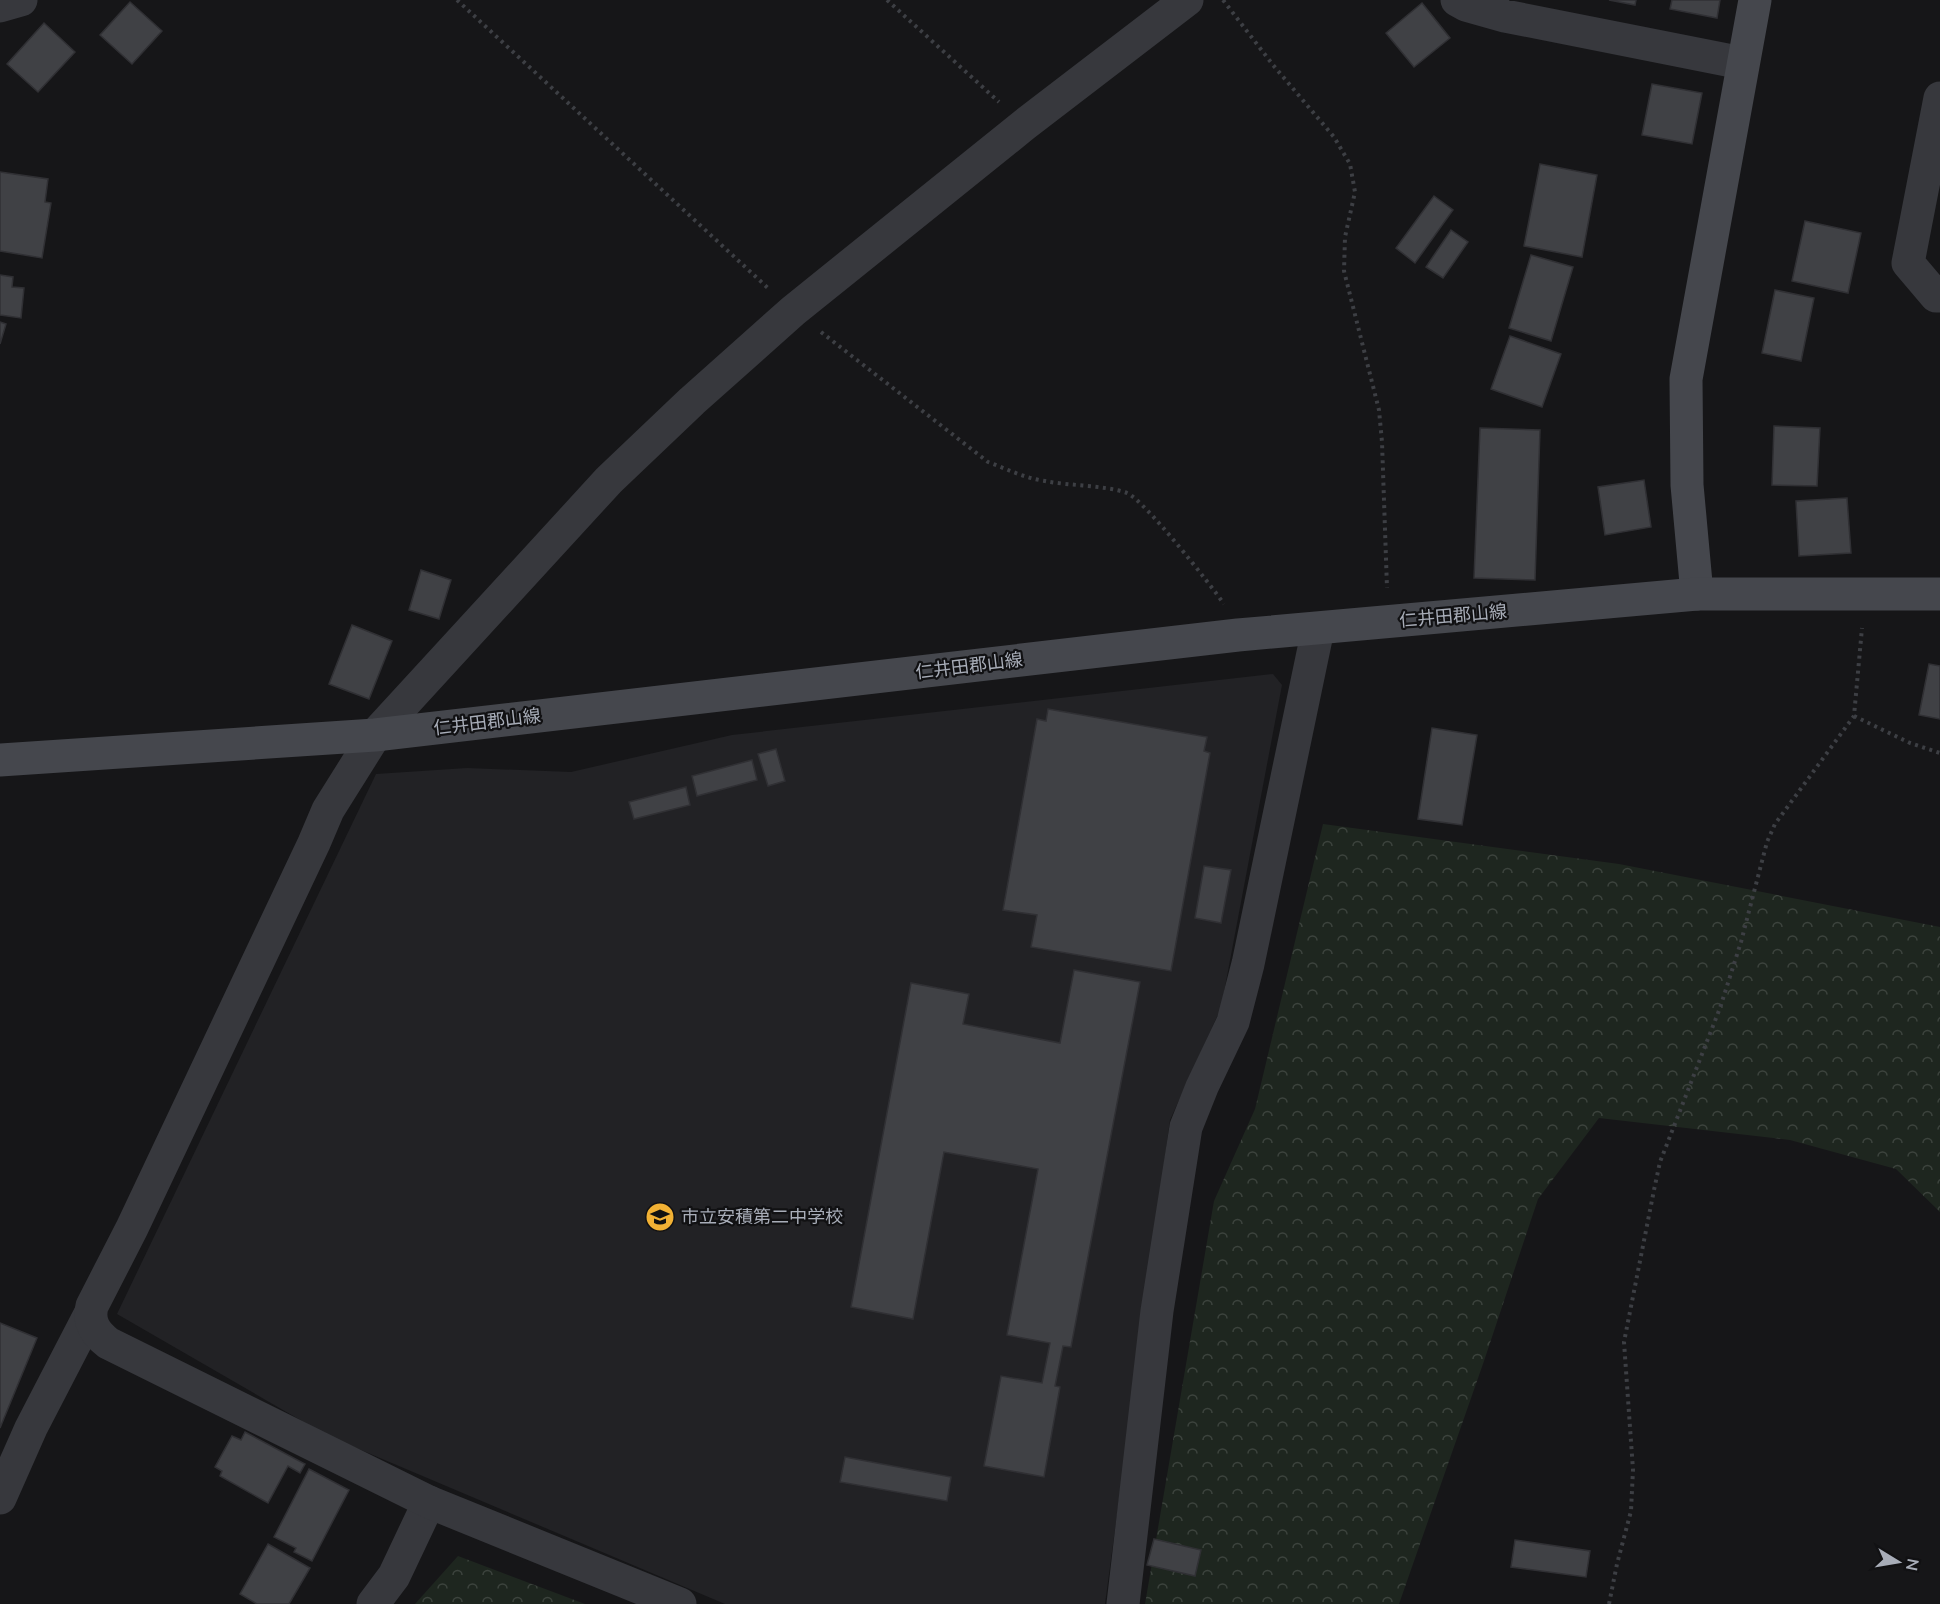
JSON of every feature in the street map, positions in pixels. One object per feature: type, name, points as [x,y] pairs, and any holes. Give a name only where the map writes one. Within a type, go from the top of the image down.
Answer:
[{"type":"main road","points":[[1697,594],[1686,485],[1686,379],[1755,0]]},
{"type":"main road","name":"仁井田郡山線","points":[[0,760],[375,735],[1238,635],[1697,594],[1940,594]]},
{"type":"street","points":[[0,6],[21,0]]},
{"type":"street","points":[[0,1498],[32,1428],[142,1207],[299,876],[327,810],[375,735],[609,480],[692,401],[793,311],[1024,125],[1186,0]]},
{"type":"street","points":[[1457,0],[1466,5],[1539,11],[1742,63]]},
{"type":"street","points":[[1940,98],[1908,263],[1936,296],[1940,297]]},
{"type":"street","points":[[1124,1604],[1156,1311],[1186,1127],[1233,1022],[1250,952],[1318,629]]},
{"type":"street","points":[[89,1316],[94,1331],[108,1342],[429,1502],[680,1604]]},
{"type":"street","points":[[373,1604],[394,1576],[429,1502]]},
{"type":"path","points":[[457,0],[793,311],[988,462],[1029,478],[1119,492],[1134,497],[1166,531],[1223,603],[1238,635]]},
{"type":"path","points":[[887,0],[1024,125]]},
{"type":"path","points":[[1223,0],[1273,65],[1334,137],[1350,164],[1355,192],[1345,237],[1344,271],[1379,410],[1389,622]]},
{"type":"path","points":[[1609,1604],[1631,1512],[1633,1470],[1624,1342],[1660,1162],[1720,1008],[1741,942],[1767,842],[1775,824],[1854,716],[1865,594]]},
{"type":"path","points":[[1854,716],[1910,743],[1940,753]]},
{"type":"shaded area","name":"市立安積第二中学校","points":[[1273,674],[1282,685],[1221,1008],[1170,1120],[1105,1604],[725,1604],[328,1436],[117,1314],[376,774],[467,768],[571,772],[732,735]]},
{"type":"green space","points":[[1323,824],[1619,864],[1940,927],[1940,1212],[1896,1169],[1790,1140],[1599,1118],[1538,1199],[1399,1604],[1145,1604],[1214,1201],[1255,1109]]},
{"type":"green space","points":[[458,1556],[585,1604],[415,1604]]},
{"type":"building","points":[[1609,0],[1636,0],[1635,5]]},
{"type":"building","points":[[1672,0],[1720,0],[1717,18],[1670,9]]},
{"type":"building","points":[[130,2],[162,31],[132,64],[100,35]]},
{"type":"building","points":[[1422,3],[1450,38],[1414,67],[1386,33]]},
{"type":"building","points":[[44,23],[75,52],[38,92],[7,64]]},
{"type":"building","points":[[1652,84],[1702,93],[1692,144],[1642,135]]},
{"type":"building","points":[[1540,164],[1597,175],[1582,257],[1524,246]]},
{"type":"building","points":[[0,172],[48,179],[45,202],[51,203],[42,258],[0,251]]},
{"type":"building","points":[[1434,196],[1453,210],[1415,263],[1396,248]]},
{"type":"building","points":[[1805,221],[1861,233],[1848,293],[1792,281]]},
{"type":"building","points":[[1451,230],[1468,242],[1443,278],[1426,267]]},
{"type":"building","points":[[1531,255],[1573,267],[1551,341],[1509,328]]},
{"type":"building","points":[[0,275],[13,277],[12,287],[24,288],[21,318],[0,315]]},
{"type":"building","points":[[1775,290],[1814,298],[1801,361],[1762,353]]},
{"type":"building","points":[[0,322],[6,324],[0,344]]},
{"type":"building","points":[[1510,336],[1561,354],[1542,407],[1491,389]]},
{"type":"building","points":[[1774,426],[1820,428],[1817,486],[1772,485]]},
{"type":"building","points":[[1480,428],[1540,430],[1535,580],[1474,578]]},
{"type":"building","points":[[1644,480],[1651,527],[1605,535],[1598,487]]},
{"type":"building","points":[[1847,498],[1851,553],[1799,556],[1796,501]]},
{"type":"building","points":[[421,570],[451,580],[439,619],[409,610]]},
{"type":"building","points":[[352,625],[392,641],[369,699],[329,684]]},
{"type":"building","points":[[1929,664],[1940,666],[1940,719],[1919,715]]},
{"type":"building","points":[[1048,709],[1207,737],[1204,751],[1210,753],[1171,971],[1031,947],[1037,915],[1003,910],[1037,719],[1046,721]]},
{"type":"building","points":[[1432,728],[1477,735],[1462,825],[1418,819]]},
{"type":"building","points":[[776,749],[785,781],[768,786],[758,754]]},
{"type":"building","points":[[752,760],[757,780],[697,796],[692,776]]},
{"type":"building","points":[[686,787],[690,805],[634,819],[629,802]]},
{"type":"building","points":[[1204,866],[1231,870],[1221,923],[1195,918]]},
{"type":"building","points":[[1074,970],[1140,982],[1071,1347],[1063,1346],[1055,1386],[1060,1387],[1044,1477],[984,1466],[1001,1376],[1042,1383],[1050,1343],[1007,1335],[1038,1169],[944,1152],[913,1319],[851,1307],[911,983],[969,994],[963,1024],[1060,1043]]},
{"type":"building","points":[[0,1323],[37,1338],[0,1428]]},
{"type":"building","points":[[245,1432],[305,1464],[300,1473],[288,1466],[268,1503],[220,1476],[222,1471],[215,1467],[232,1436],[241,1440]]},
{"type":"building","points":[[845,1457],[951,1477],[947,1501],[840,1482]]},
{"type":"building","points":[[309,1469],[349,1490],[312,1561],[294,1552],[296,1548],[274,1537]]},
{"type":"building","points":[[1154,1539],[1201,1550],[1195,1576],[1147,1565]]},
{"type":"building","points":[[1515,1540],[1590,1551],[1586,1577],[1511,1567]]},
{"type":"building","points":[[268,1544],[310,1568],[289,1604],[257,1604],[240,1594]]},
{"type":"place","name":"市立安積第二中学校","points":[[660,1217]]}]
